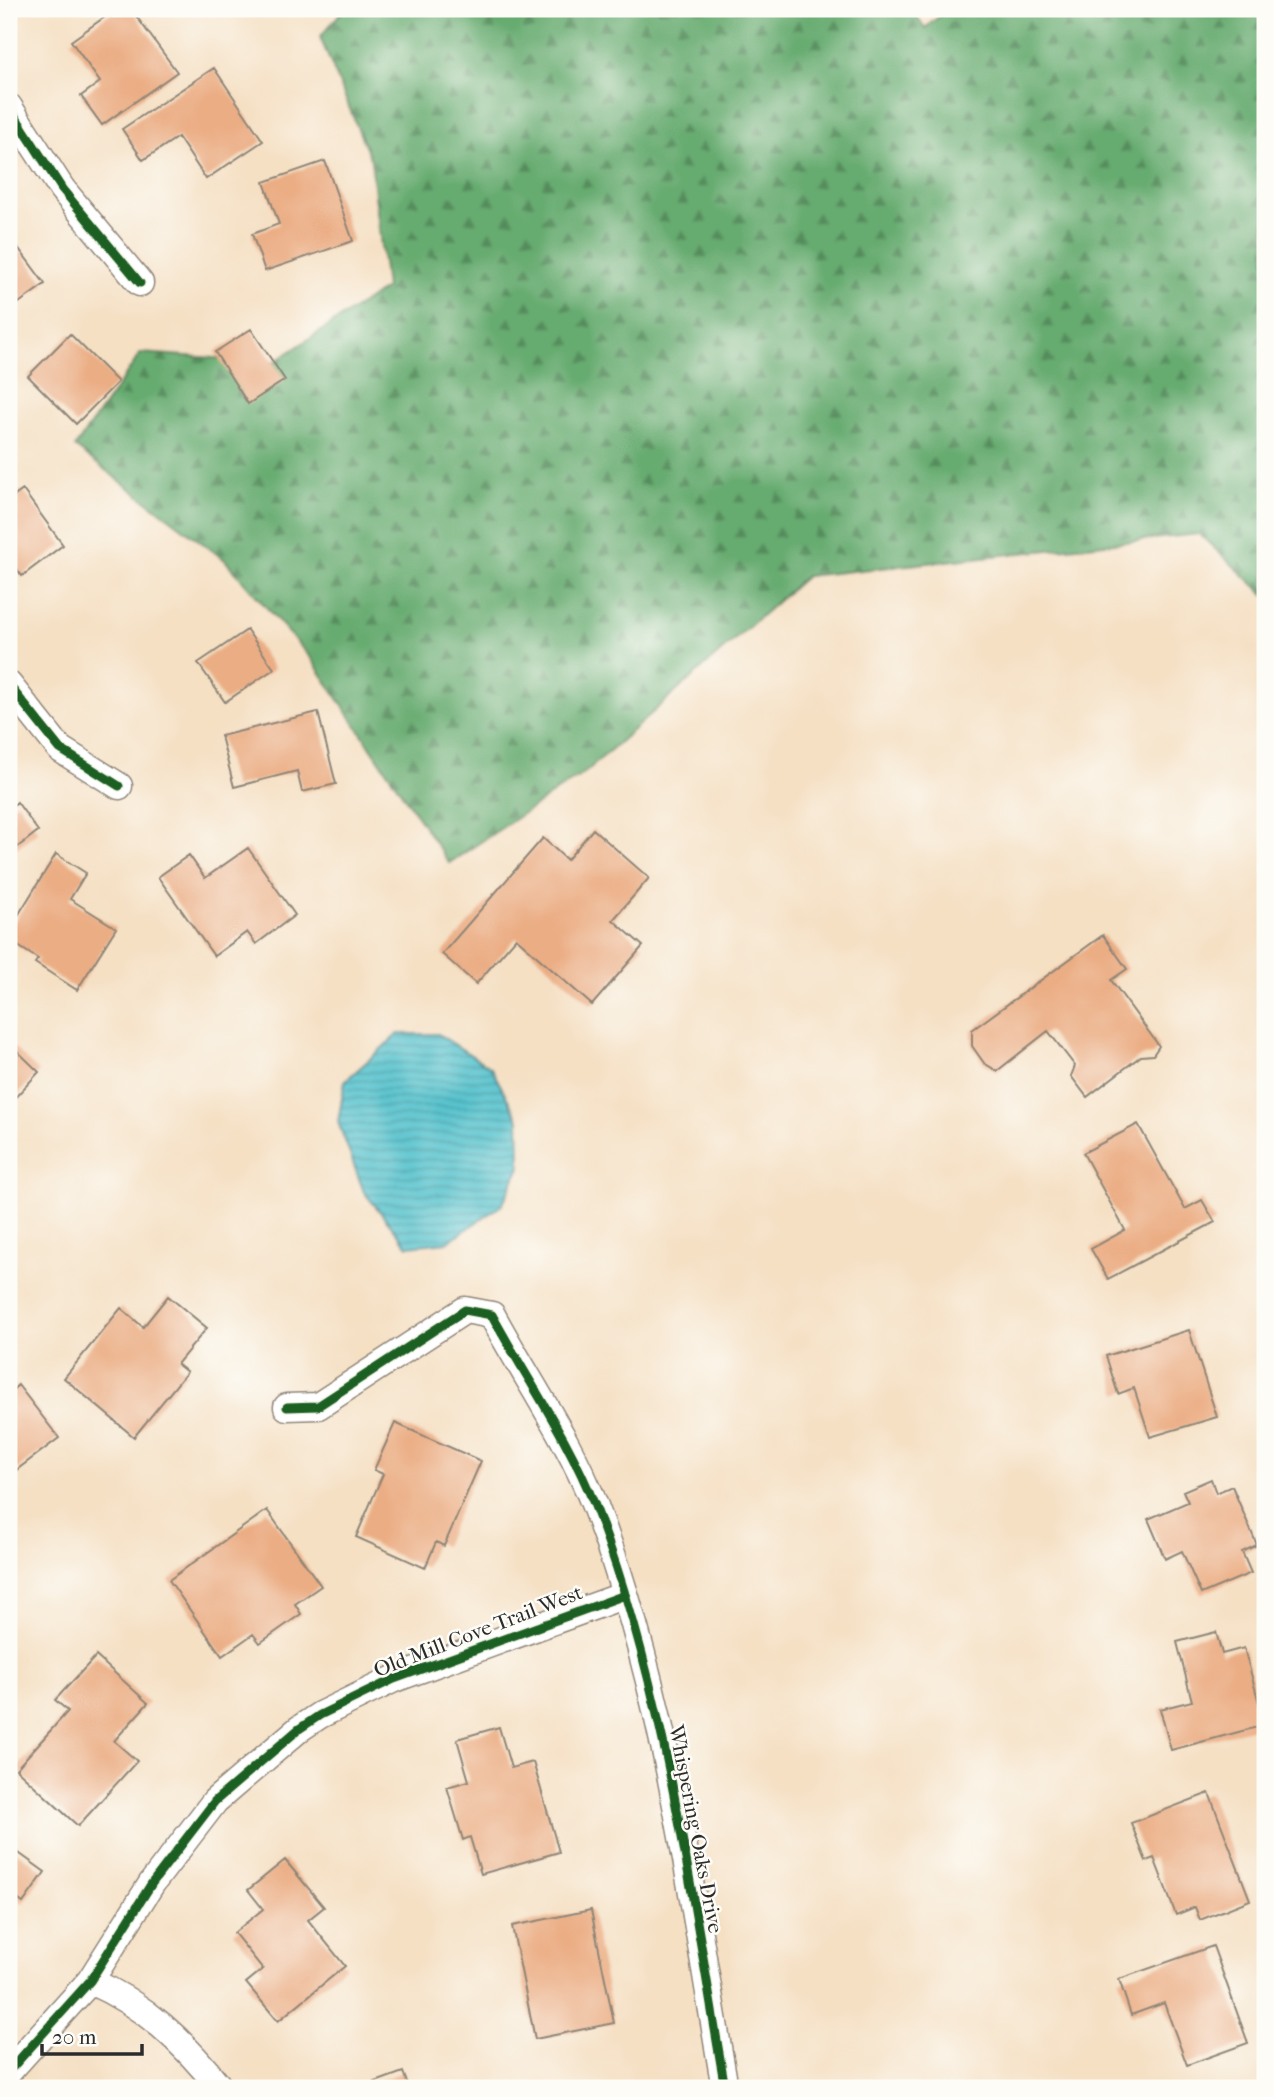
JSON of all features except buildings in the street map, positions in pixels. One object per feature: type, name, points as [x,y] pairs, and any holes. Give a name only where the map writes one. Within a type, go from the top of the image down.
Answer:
[{"type":"street","points":[[9,107],[62,189],[140,283]]},
{"type":"street","points":[[9,685],[61,749],[118,786]]},
{"type":"street","name":"Whispering Oaks Drive","points":[[287,1407],[318,1406],[465,1310],[492,1315],[578,1470],[594,1504],[625,1595],[651,1688],[672,1784],[725,2088]]},
{"type":"street","name":"Old Mill Cove Trail West","points":[[9,2071],[90,1981],[152,1883],[215,1801],[299,1729],[320,1715],[394,1679],[625,1595]]},
{"type":"street","points":[[90,1981],[123,1996],[155,2018],[195,2057],[220,2088]]},
{"type":"green space","points":[[344,9],[912,9],[925,28],[948,9],[1265,9],[1265,595],[1199,534],[806,576],[587,771],[449,863],[310,657],[225,560],[75,447],[141,353],[274,362],[386,288],[371,160],[320,37]]},
{"type":"water","points":[[398,1034],[438,1034],[491,1068],[519,1120],[520,1167],[502,1205],[447,1242],[408,1246],[364,1192],[338,1122],[345,1081]]},
{"type":"cycle path","points":[[9,107],[62,189],[140,283]]},
{"type":"cycle path","points":[[9,685],[60,749],[119,786]]},
{"type":"cycle path","points":[[287,1407],[318,1406],[465,1310],[492,1315],[585,1481],[620,1576],[658,1720],[674,1794],[725,2088]]},
{"type":"cycle path","points":[[9,2071],[90,1981],[152,1883],[215,1801],[299,1729],[320,1715],[394,1679],[625,1595]]}]
